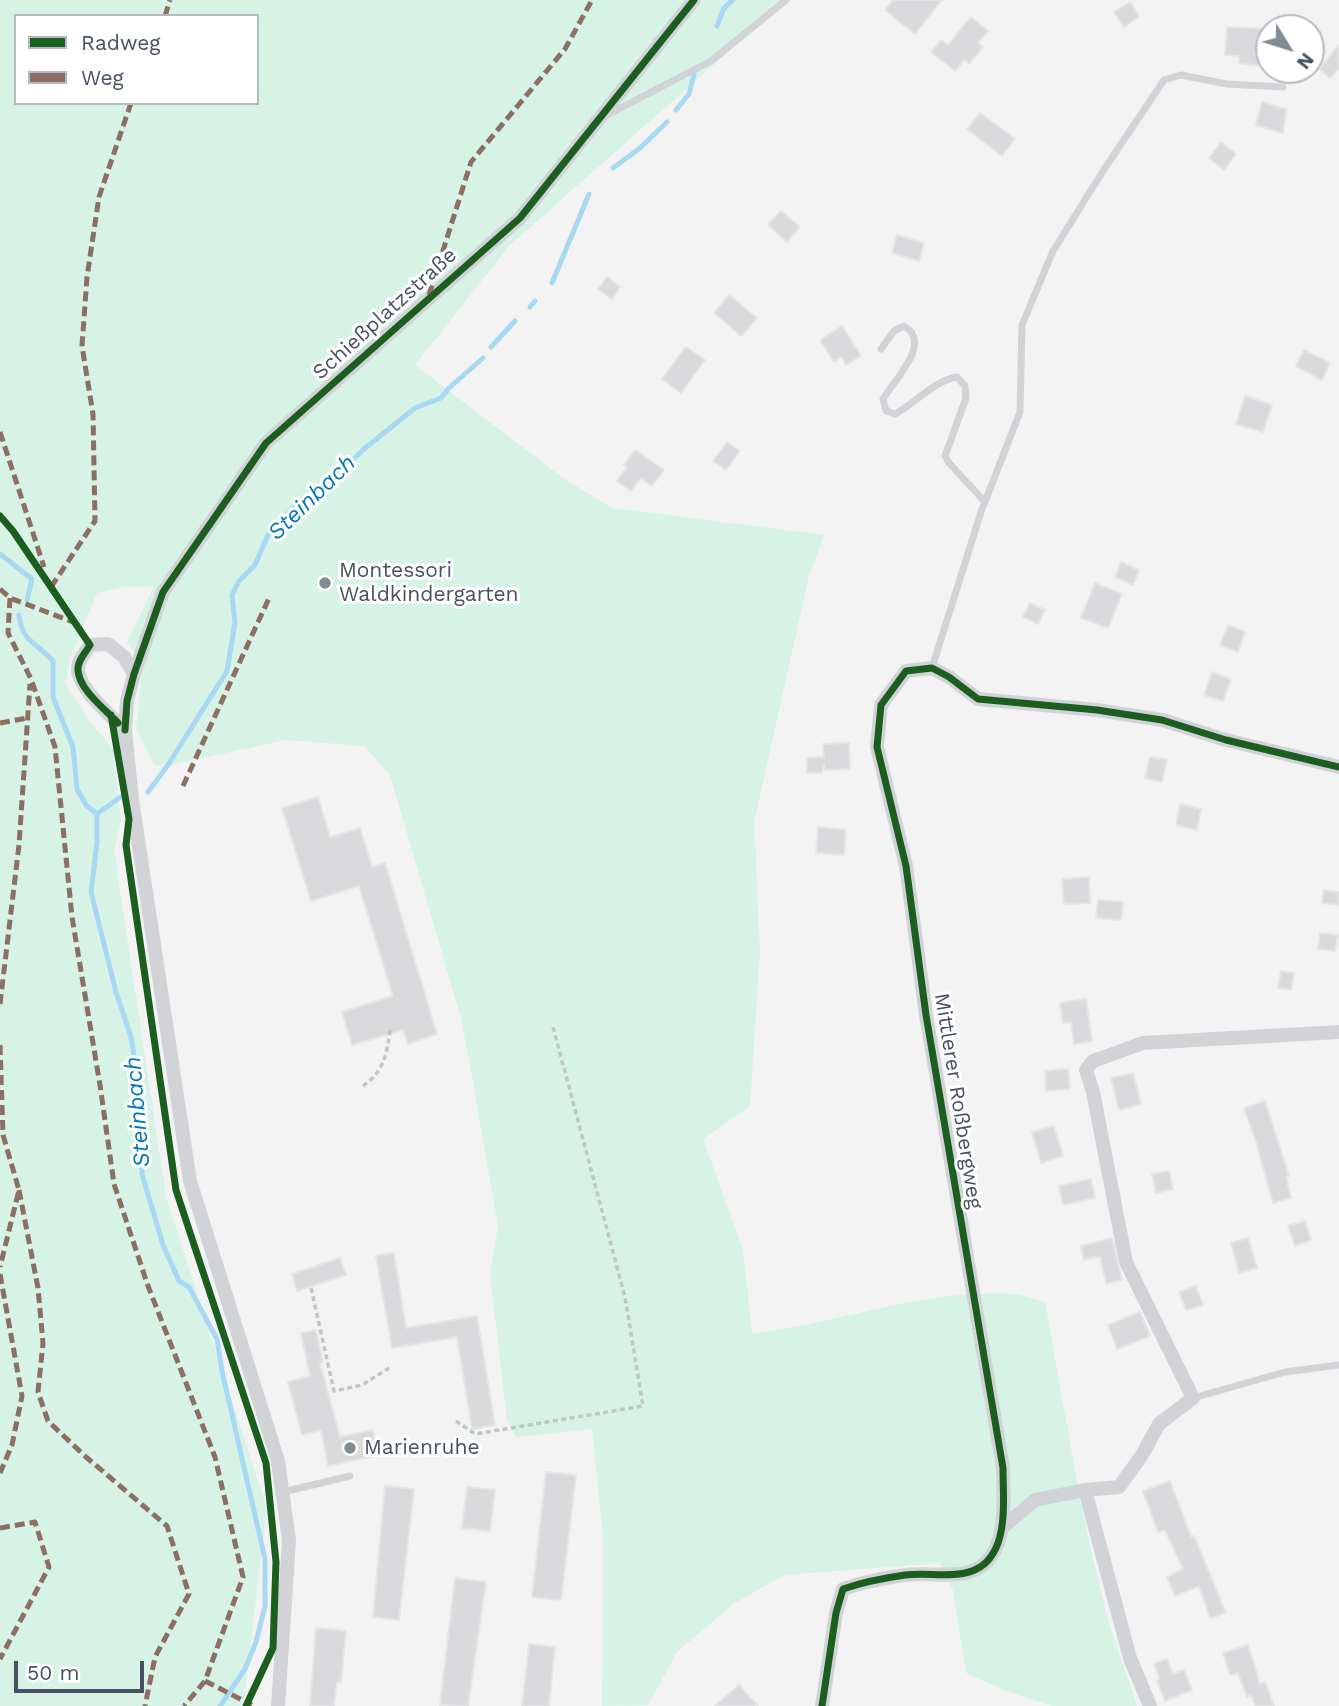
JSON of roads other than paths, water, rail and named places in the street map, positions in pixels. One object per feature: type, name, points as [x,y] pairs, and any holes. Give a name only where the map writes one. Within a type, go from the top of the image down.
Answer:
[{"type":"street","name":"Schießplatzstraße","points":[[278,1706],[289,1539],[278,1461],[190,1181],[132,800],[125,730],[127,701],[163,592],[267,443],[520,218],[694,0]]},
{"type":"street","points":[[125,730],[87,690],[78,671],[79,664],[90,645],[108,644],[124,657],[134,674]]},
{"type":"street","points":[[932,668],[978,699],[1097,710],[1162,720],[1226,740],[1339,767]]},
{"type":"street","name":"Mittlerer Roßbergweg","points":[[822,1706],[836,1613],[843,1590],[862,1582],[908,1575],[957,1575],[982,1567],[990,1560],[1002,1528],[1003,1468],[926,1015],[906,866],[877,747],[881,705],[906,671],[932,668]]},
{"type":"street","points":[[1194,1398],[1126,1262],[1093,1091],[1086,1070],[1093,1060],[1143,1043],[1339,1032]]},
{"type":"street","name":"Mittlerer Roßbergweg","points":[[1002,1528],[1035,1500],[1085,1490],[1119,1487],[1142,1455],[1159,1424],[1194,1398]]},
{"type":"street","points":[[1085,1490],[1129,1658],[1150,1706]]},
{"type":"lane","points":[[594,122],[711,61],[786,0]]},
{"type":"lane","points":[[932,668],[985,502],[1020,412],[1022,325],[1054,251],[1164,80],[1181,75],[1227,84],[1283,87]]},
{"type":"lane","points":[[881,349],[894,331],[904,326],[913,331],[917,341],[913,353],[883,399],[886,411],[895,414],[910,407],[946,379],[957,377],[965,386],[966,398],[945,456],[985,502]]},
{"type":"lane","points":[[1194,1398],[1285,1372],[1339,1365]]},
{"type":"lane","points":[[282,1492],[350,1476]]},
{"type":"waterway","name":"Steinbach","points":[[717,26],[724,8],[733,0]]},
{"type":"waterway","name":"Steinbach","points":[[676,110],[689,94],[694,74]]},
{"type":"waterway","name":"Steinbach","points":[[613,168],[640,148],[667,122]]},
{"type":"waterway","name":"Steinbach","points":[[552,283],[589,194]]},
{"type":"waterway","name":"Steinbach","points":[[530,307],[535,301]]},
{"type":"waterway","name":"Steinbach","points":[[491,347],[515,321]]},
{"type":"waterway","name":"Steinbach","points":[[148,792],[227,671],[235,623],[232,595],[239,581],[255,565],[268,535],[278,522],[415,408],[441,398],[483,358]]},
{"type":"waterway","points":[[0,554],[32,579],[27,600]]},
{"type":"waterway","points":[[19,615],[23,631],[53,661],[53,697],[73,747],[77,789],[86,805],[97,814]]},
{"type":"waterway","name":"Steinbach","points":[[122,796],[97,814],[97,842],[91,892],[116,992],[131,1037],[141,1100],[139,1136],[142,1174],[163,1245],[179,1281],[189,1287],[217,1339],[265,1559],[265,1606],[256,1642],[245,1669],[220,1706]]},
{"type":"place","name":"Montessori Waldkindergarten","points":[[325,583]]},
{"type":"place","name":"Marienruhe","points":[[350,1448]]}]
